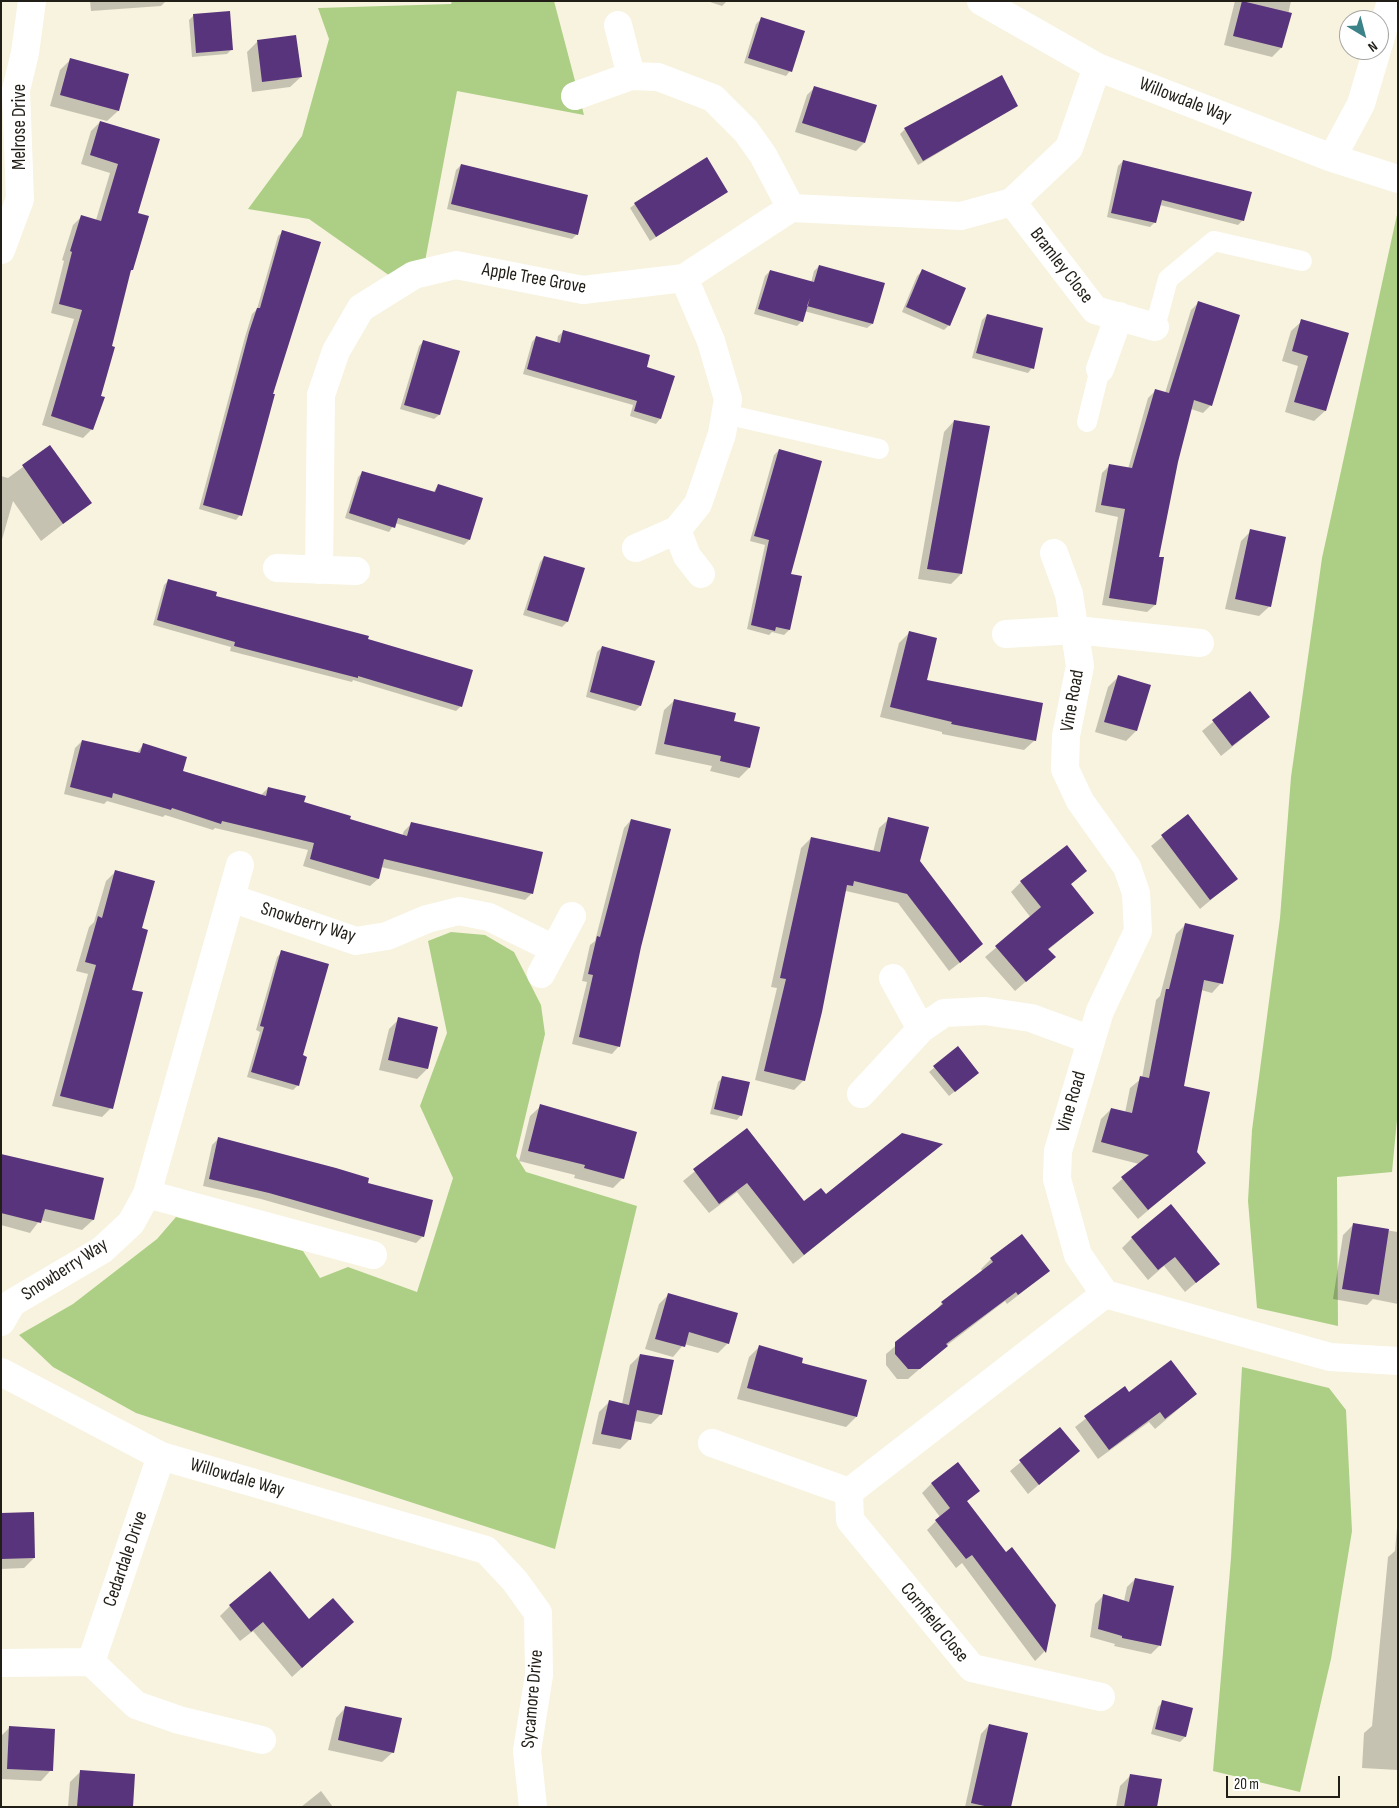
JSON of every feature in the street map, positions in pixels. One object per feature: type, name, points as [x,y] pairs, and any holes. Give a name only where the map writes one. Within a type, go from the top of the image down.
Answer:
[{"type":"street","name":"Melrose Drive","points":[[1,250],[20,199],[16,90],[25,53],[32,1]]},
{"type":"street","name":"Willowdale Way","points":[[982,1],[1097,67],[1332,158],[1398,179]]},
{"type":"street","points":[[618,25],[631,76]]},
{"type":"street","points":[[1332,158],[1361,104],[1374,60]]},
{"type":"street","points":[[575,96],[631,76],[658,77],[713,98],[746,131],[763,155],[791,208],[961,216],[1012,202],[1069,148],[1097,67]]},
{"type":"street","name":"Bramley Close","points":[[1012,202],[1095,310],[1155,327]]},
{"type":"street","name":"Apple Tree Grove","points":[[318,570],[321,395],[336,351],[361,308],[414,275],[456,265],[583,290],[684,278],[791,208]]},
{"type":"street","points":[[636,548],[678,530],[698,504],[722,434],[728,399],[711,341],[684,278]]},
{"type":"street","points":[[1100,369],[1119,316]]},
{"type":"street","points":[[678,530],[687,556],[702,574]]},
{"type":"street","name":"Vine Road","points":[[1054,553],[1069,594],[1080,666],[1066,736],[1065,769],[1080,801],[1128,867],[1136,893],[1138,931],[1100,1011],[1058,1151],[1057,1179],[1078,1255],[1105,1294]]},
{"type":"street","points":[[277,568],[356,572]]},
{"type":"street","points":[[1006,634],[1076,630],[1200,643]]},
{"type":"street","name":"Snowberry Way","points":[[1,1322],[12,1304],[102,1250],[131,1224],[147,1194],[240,866]]},
{"type":"street","name":"Snowberry Way","points":[[231,898],[356,941],[388,936],[427,919],[459,911],[489,917],[554,949]]},
{"type":"street","points":[[541,974],[572,916]]},
{"type":"street","points":[[893,978],[921,1028]]},
{"type":"street","points":[[861,1094],[921,1028],[944,1013],[985,1011],[1031,1018],[1091,1040]]},
{"type":"street","points":[[147,1194],[374,1255]]},
{"type":"street","points":[[712,1443],[849,1492],[1105,1294],[1330,1357],[1398,1361]]},
{"type":"street","name":"Willowdale Way","points":[[1,1372],[161,1456],[486,1550]]},
{"type":"street","name":"Cedardale Drive","points":[[90,1662],[161,1456]]},
{"type":"street","name":"Cornfield Close","points":[[849,1492],[850,1520],[972,1668],[1101,1697]]},
{"type":"street","name":"Sycamore Drive","points":[[486,1550],[515,1581],[538,1612],[539,1675],[527,1750],[533,1807]]},
{"type":"street","points":[[1,1663],[90,1662],[136,1705],[179,1720],[262,1740]]},
{"type":"lane","points":[[1155,327],[1168,278],[1214,241],[1302,261]]},
{"type":"lane","points":[[1088,422],[1100,369]]},
{"type":"lane","points":[[725,414],[879,449]]},
{"type":"green space","points":[[452,1],[554,1],[584,115],[457,91],[423,272],[400,283],[309,219],[248,209],[302,136],[329,39],[318,8],[451,4]]},
{"type":"green space","points":[[1398,210],[1398,1109],[1392,1172],[1337,1177],[1338,1326],[1257,1308],[1248,1201],[1252,1130],[1280,918],[1291,777],[1322,558]]},
{"type":"green space","points":[[451,932],[485,935],[514,952],[541,1005],[545,1034],[516,1156],[526,1172],[637,1206],[555,1549],[136,1413],[53,1367],[19,1335],[73,1304],[157,1239],[176,1217],[303,1251],[320,1278],[348,1267],[417,1292],[453,1178],[420,1106],[447,1033],[428,941]]},
{"type":"green space","points":[[1242,1367],[1329,1388],[1346,1410],[1352,1531],[1331,1659],[1300,1792],[1213,1771],[1231,1558]]},
{"type":"building","points":[[1242,1],[1292,13],[1282,48],[1233,36]]},
{"type":"building","points":[[230,11],[233,50],[196,53],[193,14]]},
{"type":"building","points":[[761,17],[805,31],[792,72],[748,58]]},
{"type":"building","points":[[296,35],[302,77],[262,82],[257,40]]},
{"type":"building","points":[[70,58],[129,74],[119,111],[60,95]]},
{"type":"building","points":[[1002,75],[1018,106],[923,161],[904,128]]},
{"type":"building","points":[[814,86],[877,105],[865,143],[802,123]]},
{"type":"building","points":[[100,121],[160,139],[138,213],[149,216],[133,270],[131,270],[112,346],[115,347],[101,396],[105,397],[93,430],[51,416],[82,310],[59,304],[72,252],[70,251],[81,215],[101,221],[118,164],[90,155]]},
{"type":"building","points":[[707,157],[728,192],[656,237],[634,203]]},
{"type":"building","points":[[1123,160],[1252,192],[1244,221],[1162,200],[1156,223],[1111,213]]},
{"type":"building","points":[[461,164],[588,195],[578,235],[451,204]]},
{"type":"building","points":[[282,230],[321,242],[273,394],[275,394],[242,516],[203,505],[249,332],[257,308],[260,308]]},
{"type":"building","points":[[819,265],[885,283],[873,324],[808,306],[803,322],[758,309],[770,270],[814,282]]},
{"type":"building","points":[[922,269],[966,288],[950,326],[906,307]]},
{"type":"building","points":[[1198,301],[1240,315],[1212,406],[1194,400],[1178,462],[1159,557],[1164,557],[1156,605],[1109,598],[1125,509],[1101,505],[1109,464],[1132,468],[1155,389],[1169,393]]},
{"type":"building","points":[[987,314],[1043,328],[1034,369],[976,353]]},
{"type":"building","points":[[1301,319],[1349,333],[1326,411],[1294,402],[1308,356],[1292,351]]},
{"type":"building","points":[[563,330],[650,355],[647,367],[675,376],[661,419],[634,411],[637,401],[527,369],[536,336],[560,343]]},
{"type":"building","points":[[423,340],[460,351],[440,415],[404,405]]},
{"type":"building","points":[[954,420],[990,426],[962,574],[927,569]]},
{"type":"building","points":[[50,445],[92,503],[63,524],[22,465]]},
{"type":"building","points":[[779,449],[822,461],[791,574],[802,576],[790,630],[776,627],[775,631],[751,625],[769,540],[754,536]]},
{"type":"building","points":[[362,471],[435,492],[438,484],[483,498],[470,540],[398,518],[395,528],[349,513]]},
{"type":"building","points":[[1250,529],[1286,537],[1271,607],[1235,599]]},
{"type":"building","points":[[544,556],[585,568],[568,622],[527,610]]},
{"type":"building","points":[[168,579],[217,592],[216,596],[369,636],[368,639],[473,670],[462,707],[358,676],[358,678],[234,646],[235,642],[157,620]]},
{"type":"building","points":[[909,631],[937,638],[927,680],[1043,703],[1036,741],[951,724],[952,722],[890,707]]},
{"type":"building","points":[[602,646],[655,661],[641,706],[590,692]]},
{"type":"building","points":[[1118,675],[1151,685],[1137,731],[1104,722]]},
{"type":"building","points":[[1250,691],[1270,717],[1232,746],[1212,720]]},
{"type":"building","points":[[674,699],[736,713],[734,721],[760,727],[750,768],[720,761],[721,756],[664,744]]},
{"type":"building","points":[[82,740],[140,753],[143,743],[187,757],[183,771],[266,796],[268,787],[306,796],[304,802],[351,816],[350,819],[407,836],[411,822],[543,852],[533,894],[384,859],[379,879],[310,859],[314,843],[222,821],[221,824],[172,808],[171,810],[113,793],[112,798],[70,787]]},
{"type":"building","points":[[1188,814],[1238,879],[1210,900],[1161,835]]},
{"type":"building","points":[[888,817],[929,827],[920,861],[983,944],[960,963],[907,894],[854,881],[853,886],[847,885],[822,1012],[805,1081],[764,1071],[786,979],[780,978],[811,837],[880,852]]},
{"type":"building","points":[[631,819],[671,829],[641,947],[620,1047],[579,1037],[593,975],[588,974],[597,936],[600,937]]},
{"type":"building","points":[[1067,845],[1087,871],[1071,884],[1094,913],[1048,949],[1056,957],[1026,982],[995,946],[1041,907],[1020,881]]},
{"type":"building","points":[[115,870],[155,881],[142,928],[148,930],[132,990],[143,992],[113,1109],[60,1096],[96,965],[85,962],[98,916],[102,918]]},
{"type":"building","points":[[1185,923],[1234,935],[1223,984],[1204,980],[1184,1086],[1210,1092],[1197,1152],[1206,1163],[1148,1210],[1121,1177],[1149,1155],[1101,1142],[1111,1108],[1132,1113],[1140,1076],[1149,1078],[1166,989],[1169,989]]},
{"type":"building","points":[[281,950],[329,964],[303,1055],[307,1057],[299,1086],[251,1072],[264,1027],[260,1026]]},
{"type":"building","points":[[398,1017],[438,1027],[428,1069],[388,1060]]},
{"type":"building","points":[[958,1046],[979,1073],[955,1092],[933,1066]]},
{"type":"building","points":[[722,1076],[750,1082],[742,1116],[714,1109]]},
{"type":"building","points":[[540,1104],[637,1132],[624,1179],[584,1168],[585,1165],[528,1151]]},
{"type":"building","points":[[747,1128],[804,1201],[821,1188],[826,1194],[902,1133],[943,1144],[804,1255],[747,1183],[719,1204],[693,1169]]},
{"type":"building","points":[[218,1137],[336,1168],[369,1178],[368,1183],[433,1200],[424,1237],[269,1193],[209,1179]]},
{"type":"building","points":[[1,1154],[104,1178],[94,1220],[45,1209],[41,1223],[1,1213]]},
{"type":"building","points":[[1171,1204],[1220,1264],[1196,1283],[1175,1257],[1158,1270],[1131,1237]]},
{"type":"building","points":[[1353,1223],[1389,1229],[1379,1295],[1342,1289]]},
{"type":"building","points":[[1022,1234],[1050,1271],[1018,1295],[1016,1292],[946,1344],[948,1346],[920,1369],[908,1369],[895,1354],[895,1342],[943,1304],[941,1302],[993,1262],[990,1258]]},
{"type":"building","points":[[668,1293],[738,1313],[729,1344],[689,1332],[685,1347],[655,1339]]},
{"type":"building","points":[[759,1345],[803,1358],[802,1363],[867,1380],[857,1417],[747,1388]]},
{"type":"building","points":[[640,1354],[674,1360],[662,1415],[637,1410],[631,1440],[601,1434],[609,1400],[629,1405]]},
{"type":"building","points":[[1171,1360],[1197,1394],[1165,1419],[1160,1412],[1109,1450],[1084,1416],[1125,1386],[1129,1392]]},
{"type":"building","points":[[1060,1427],[1080,1451],[1039,1485],[1019,1460]]},
{"type":"building","points":[[958,1462],[980,1491],[967,1501],[1006,1552],[1012,1547],[1056,1605],[1046,1653],[972,1555],[966,1559],[935,1520],[950,1508],[931,1483]]},
{"type":"building","points":[[34,1512],[35,1558],[1,1559],[1,1513]]},
{"type":"building","points":[[270,1571],[309,1619],[333,1598],[354,1622],[302,1668],[263,1622],[251,1632],[229,1605]]},
{"type":"building","points":[[1135,1578],[1174,1586],[1161,1646],[1122,1638],[1122,1636],[1098,1629],[1103,1594],[1129,1602]]},
{"type":"building","points":[[1162,1700],[1193,1708],[1186,1737],[1155,1729]]},
{"type":"building","points":[[345,1706],[402,1718],[394,1753],[338,1740]]},
{"type":"building","points":[[989,1724],[1028,1733],[1011,1807],[989,1807],[971,1803]]},
{"type":"building","points":[[9,1726],[55,1729],[53,1771],[7,1769]]},
{"type":"building","points":[[80,1770],[135,1774],[133,1807],[77,1807]]},
{"type":"building","points":[[1130,1774],[1162,1779],[1157,1807],[1124,1807]]}]
